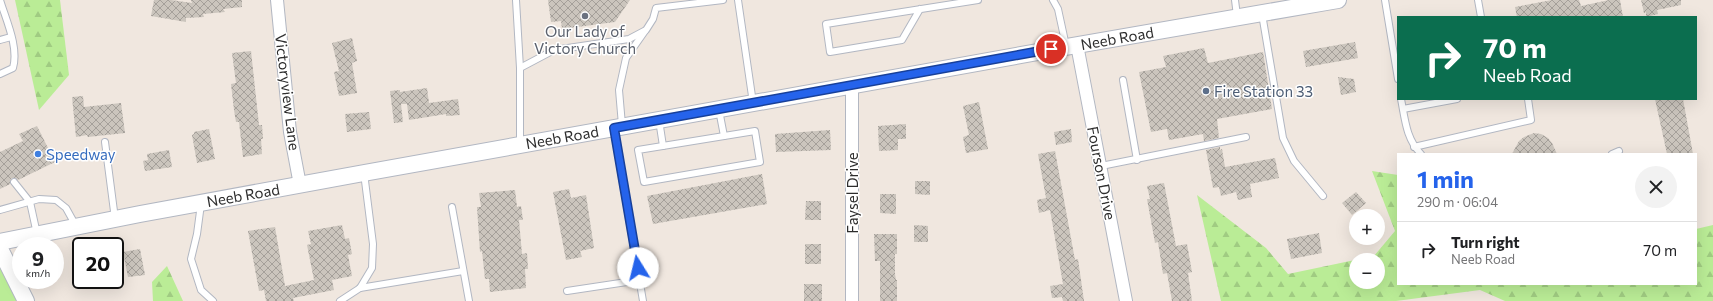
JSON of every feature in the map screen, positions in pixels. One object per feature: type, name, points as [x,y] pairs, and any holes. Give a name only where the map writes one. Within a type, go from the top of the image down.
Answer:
[{"type":"street","name":"Victoryview Lane","points":[[277,0],[290,132],[300,185]]},
{"type":"street","name":"Neeb Road","points":[[0,242],[76,226],[618,127],[1338,0]]},
{"type":"street","name":"Fourson Drive","points":[[1072,46],[1102,166],[1126,301]]},
{"type":"street","name":"Faysel Drive","points":[[852,86],[852,301]]},
{"type":"street","points":[[0,249],[26,301]]},
{"type":"lane","points":[[0,0],[11,37],[15,60],[13,68],[0,74]]},
{"type":"lane","points":[[516,0],[520,68],[520,145]]},
{"type":"lane","points":[[643,301],[618,127],[619,90],[626,58],[653,19],[656,8],[655,0]]},
{"type":"lane","points":[[656,8],[723,0]]},
{"type":"lane","points":[[738,0],[753,103]]},
{"type":"lane","points":[[920,9],[902,40],[830,52],[826,24],[920,9],[950,2],[978,0]]},
{"type":"lane","points":[[1053,0],[1072,46]]},
{"type":"lane","points":[[1235,0],[1238,18]]},
{"type":"lane","points":[[1385,0],[1395,39],[1397,63]]},
{"type":"lane","points":[[1478,0],[1481,16]]},
{"type":"lane","points":[[1262,14],[1283,138],[1294,161],[1323,196]]},
{"type":"lane","points":[[520,68],[554,50],[629,39],[646,30]]},
{"type":"lane","points":[[0,40],[11,37]]},
{"type":"lane","points":[[1122,80],[1137,160]]},
{"type":"lane","points":[[1401,100],[1407,132],[1414,147],[1421,153]]},
{"type":"lane","points":[[1403,109],[1452,100]]},
{"type":"lane","points":[[1414,147],[1531,120],[1528,100]]},
{"type":"lane","points":[[719,109],[724,136]]},
{"type":"lane","points":[[659,120],[663,146]]},
{"type":"lane","points":[[755,131],[760,162],[644,182],[638,150],[724,136],[755,131]]},
{"type":"lane","points":[[1102,166],[1246,137]]},
{"type":"lane","points":[[105,142],[115,219]]},
{"type":"lane","points":[[1614,153],[1619,151]]},
{"type":"lane","points":[[360,288],[372,268],[373,244],[364,173]]},
{"type":"lane","points":[[14,182],[30,202],[37,234]]},
{"type":"lane","points":[[0,210],[39,199],[56,200],[66,208],[76,226]]},
{"type":"lane","points":[[201,203],[197,234],[191,259],[201,290],[214,301]]},
{"type":"lane","points":[[452,206],[469,301]]},
{"type":"lane","points":[[340,301],[360,288],[463,271]]},
{"type":"lane","points":[[567,291],[640,280]]},
{"type":"green space","points":[[15,0],[60,0],[69,75],[39,110]]},
{"type":"green space","points":[[1372,171],[1397,175],[1397,285],[1697,285],[1697,229],[1713,225],[1713,301],[1505,301],[1480,290],[1396,301],[1221,301],[1197,195],[1266,248],[1288,274],[1349,261],[1349,289],[1385,289],[1385,253],[1377,253],[1383,245],[1385,245],[1385,243],[1395,231]]},
{"type":"green space","points":[[0,249],[12,273],[12,289],[20,289],[26,301],[0,301]]},
{"type":"green space","points":[[167,266],[183,301],[153,301],[152,282]]},
{"type":"building","points":[[154,0],[171,0],[192,3],[191,0],[242,0],[242,7],[223,9],[225,12],[203,14],[204,17],[186,18],[186,22],[151,16]]},
{"type":"building","name":"Our Lady of Victory Church","points":[[548,0],[630,0],[615,22],[562,29],[561,21],[551,22]]},
{"type":"building","points":[[1552,0],[1579,0],[1581,6],[1609,0],[1620,0],[1623,16],[1517,16],[1515,7]]},
{"type":"building","points":[[1641,0],[1681,0],[1681,5],[1657,10],[1658,14],[1646,16],[1646,12],[1644,13]]},
{"type":"building","points":[[352,38],[357,61],[352,63],[357,93],[339,96],[334,72],[339,71],[332,43]]},
{"type":"building","points":[[1355,42],[1358,58],[1306,67],[1303,51]]},
{"type":"building","name":"Fire Station 33","points":[[1204,48],[1208,63],[1263,52],[1272,109],[1217,119],[1219,138],[1204,141],[1203,134],[1169,140],[1167,129],[1151,132],[1139,72],[1166,67],[1163,56]]},
{"type":"building","points":[[251,51],[259,125],[262,125],[262,154],[243,157],[239,122],[236,122],[231,84],[236,83],[232,53]]},
{"type":"building","points":[[1338,77],[1354,79],[1356,92],[1341,95]]},
{"type":"building","points":[[427,88],[429,103],[458,99],[460,115],[446,116],[446,114],[409,120],[407,104],[401,104],[403,122],[394,123],[390,91],[400,90],[400,92]]},
{"type":"building","points":[[83,96],[84,107],[121,103],[125,133],[76,137],[72,97]]},
{"type":"building","points":[[1655,100],[1683,100],[1693,153],[1667,153]]},
{"type":"building","points":[[979,102],[988,149],[966,153],[963,137],[969,135],[963,106]]},
{"type":"building","points":[[369,112],[371,129],[347,132],[345,114]]},
{"type":"building","points":[[906,124],[906,139],[898,139],[898,150],[879,151],[878,126]]},
{"type":"building","points":[[37,126],[55,162],[18,180],[12,178],[10,184],[0,189],[0,152],[23,141],[19,134]]},
{"type":"building","points":[[209,129],[215,159],[197,163],[192,135],[194,132]]},
{"type":"building","points":[[1071,129],[1072,142],[1056,145],[1054,132]]},
{"type":"building","points":[[830,130],[831,150],[776,152],[775,134]]},
{"type":"building","points":[[1534,133],[1541,134],[1548,138],[1557,153],[1513,153],[1519,141]]},
{"type":"building","points":[[1220,147],[1220,150],[1222,149],[1225,167],[1275,158],[1279,178],[1250,184],[1252,197],[1238,200],[1236,192],[1221,196],[1219,187],[1213,188],[1206,150]]},
{"type":"building","points":[[169,150],[172,167],[145,171],[143,161],[148,160],[147,154]]},
{"type":"building","points":[[1055,151],[1075,260],[1078,259],[1084,301],[1063,301],[1062,297],[1052,298],[1050,286],[1063,284],[1050,210],[1039,213],[1037,200],[1046,198],[1038,154]]},
{"type":"building","points":[[762,174],[767,204],[653,224],[647,196]]},
{"type":"building","points":[[915,181],[930,181],[930,195],[915,194]]},
{"type":"building","points":[[1164,183],[1176,246],[1187,244],[1192,272],[1188,273],[1192,301],[1172,301],[1167,273],[1163,274],[1158,242],[1155,243],[1147,199],[1150,199],[1147,186]]},
{"type":"building","points":[[569,189],[571,198],[586,195],[594,248],[580,251],[582,257],[566,260],[553,192]]},
{"type":"building","points":[[515,190],[517,207],[521,206],[523,220],[519,220],[522,254],[527,253],[528,269],[525,269],[526,288],[490,292],[489,279],[485,279],[482,251],[480,252],[477,207],[481,207],[479,193]]},
{"type":"building","points":[[1356,192],[1366,203],[1359,209],[1349,209],[1349,211],[1342,203]]},
{"type":"building","points":[[880,194],[896,194],[896,214],[880,213]]},
{"type":"building","points":[[806,201],[821,201],[821,220],[805,220]]},
{"type":"building","points":[[342,225],[345,239],[349,238],[352,254],[348,255],[352,276],[332,280],[334,290],[293,298],[294,301],[266,301],[264,290],[259,291],[248,231],[275,227],[285,286],[314,280],[307,245],[311,244],[308,231]]},
{"type":"building","points":[[914,225],[928,226],[928,242],[914,242]]},
{"type":"building","points":[[1319,233],[1322,253],[1291,259],[1287,239]]},
{"type":"building","points":[[874,234],[897,234],[895,274],[897,280],[897,301],[880,301],[880,261],[875,261]]},
{"type":"building","points":[[805,244],[821,244],[821,264],[805,264]]},
{"type":"building","points":[[140,249],[145,275],[128,277],[124,252]]},
{"type":"building","points":[[804,284],[822,284],[822,301],[804,301]]},
{"type":"place","name":"Our Lady of Victory Church","points":[[585,16]]},
{"type":"place","name":"Fire Station 33","points":[[1206,91]]},
{"type":"place","name":"Speedway","points":[[38,154]]},
{"type":"route","points":[[638,268],[614,128],[1051,49]]}]
